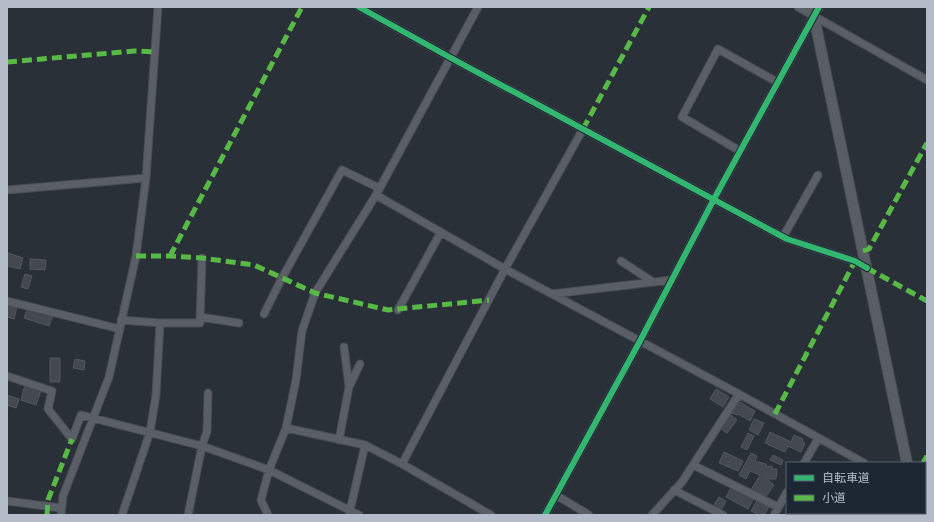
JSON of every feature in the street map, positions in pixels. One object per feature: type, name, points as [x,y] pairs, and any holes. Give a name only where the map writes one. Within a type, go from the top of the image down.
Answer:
[{"type":"street","points":[[7,501],[61,512],[63,496],[109,377],[136,256],[146,178],[158,7]]},
{"type":"street","points":[[359,7],[450,58],[783,237],[855,261],[867,268]]},
{"type":"street","points":[[268,515],[261,500],[269,470],[286,428],[296,380],[302,331],[315,293],[376,195],[478,7]]},
{"type":"street","points":[[798,7],[815,10],[927,80]]},
{"type":"street","points":[[545,515],[640,341],[815,10]]},
{"type":"street","points":[[815,10],[907,462]]},
{"type":"street","points":[[740,151],[682,117],[718,49],[778,82]]},
{"type":"street","points":[[402,464],[505,269],[583,129]]},
{"type":"street","points":[[264,314],[282,278],[342,170],[379,188]]},
{"type":"street","points":[[783,237],[818,175]]},
{"type":"street","points":[[7,190],[146,178]]},
{"type":"street","points":[[376,195],[505,269],[739,394],[862,462]]},
{"type":"street","points":[[398,310],[441,232]]},
{"type":"street","points":[[121,320],[160,323],[200,323],[202,258]]},
{"type":"street","points":[[621,261],[653,282]]},
{"type":"street","points":[[552,294],[671,280]]},
{"type":"street","points":[[7,301],[120,329]]},
{"type":"street","points":[[200,317],[239,323]]},
{"type":"street","points":[[122,515],[150,432],[156,395],[160,323]]},
{"type":"street","points":[[344,347],[349,387]]},
{"type":"street","points":[[339,440],[349,387],[360,364]]},
{"type":"street","points":[[7,376],[52,391],[48,409],[72,440],[81,415],[150,432],[202,446],[269,470],[350,513],[359,515]]},
{"type":"street","points":[[188,515],[202,446],[207,431],[208,393]]},
{"type":"street","points":[[652,515],[682,482],[739,394]]},
{"type":"street","points":[[286,428],[365,445],[402,464],[491,515]]},
{"type":"street","points":[[805,462],[818,439]]},
{"type":"street","points":[[350,513],[365,445]]},
{"type":"street","points":[[693,465],[778,507]]},
{"type":"street","points":[[674,490],[723,515]]},
{"type":"street","points":[[774,515],[786,494]]},
{"type":"street","points":[[556,495],[588,515]]},
{"type":"building","points":[[8,253],[23,258],[20,269],[7,266]]},
{"type":"building","points":[[30,259],[46,260],[45,270],[30,269]]},
{"type":"building","points":[[25,274],[32,276],[28,289],[21,287]]},
{"type":"building","points":[[7,305],[17,307],[14,319],[7,317]]},
{"type":"building","points":[[28,307],[53,315],[49,326],[24,318]]},
{"type":"building","points":[[50,358],[60,358],[60,382],[50,382]]},
{"type":"building","points":[[75,359],[85,361],[84,370],[73,368]]},
{"type":"building","points":[[25,385],[41,390],[36,405],[21,400]]},
{"type":"building","points":[[716,389],[729,397],[723,407],[710,399]]},
{"type":"building","points":[[7,395],[19,399],[16,408],[7,405]]},
{"type":"building","points":[[738,401],[755,411],[750,421],[738,414],[732,413]]},
{"type":"building","points":[[731,415],[737,420],[727,433],[721,429]]},
{"type":"building","points":[[754,419],[764,423],[758,435],[749,430]]},
{"type":"building","points":[[770,432],[791,442],[794,435],[803,439],[802,441],[805,443],[801,452],[788,446],[785,452],[765,443]]},
{"type":"building","points":[[748,433],[754,436],[747,450],[741,447]]},
{"type":"building","points":[[724,452],[743,461],[738,471],[719,463]]},
{"type":"building","points":[[751,453],[757,456],[755,461],[766,464],[766,467],[772,466],[772,469],[777,469],[776,479],[767,479],[774,485],[765,498],[751,490],[760,475],[750,471],[746,479],[739,475]]},
{"type":"building","points":[[773,455],[783,460],[781,465],[770,460]]},
{"type":"building","points":[[732,486],[754,498],[748,509],[726,497]]},
{"type":"building","points":[[719,497],[726,501],[720,512],[712,508]]},
{"type":"building","points":[[757,501],[769,507],[764,515],[759,515],[751,511]]},
{"type":"marked path","points":[[170,256],[302,7]]},
{"type":"marked path","points":[[583,129],[649,7]]},
{"type":"marked path","points":[[7,62],[134,51],[155,52]]},
{"type":"marked path","points":[[863,251],[869,249],[927,143]]},
{"type":"marked path","points":[[136,256],[202,258],[254,265],[315,293],[388,310],[489,300]]},
{"type":"marked path","points":[[775,414],[855,261]]},
{"type":"marked path","points":[[867,268],[927,301]]},
{"type":"marked path","points":[[47,515],[48,500],[72,439]]},
{"type":"marked path","points":[[924,462],[927,456]]},
{"type":"cycle path","points":[[359,7],[787,239],[855,261],[867,268]]},
{"type":"cycle path","points":[[545,515],[640,341],[714,199],[819,7]]}]
